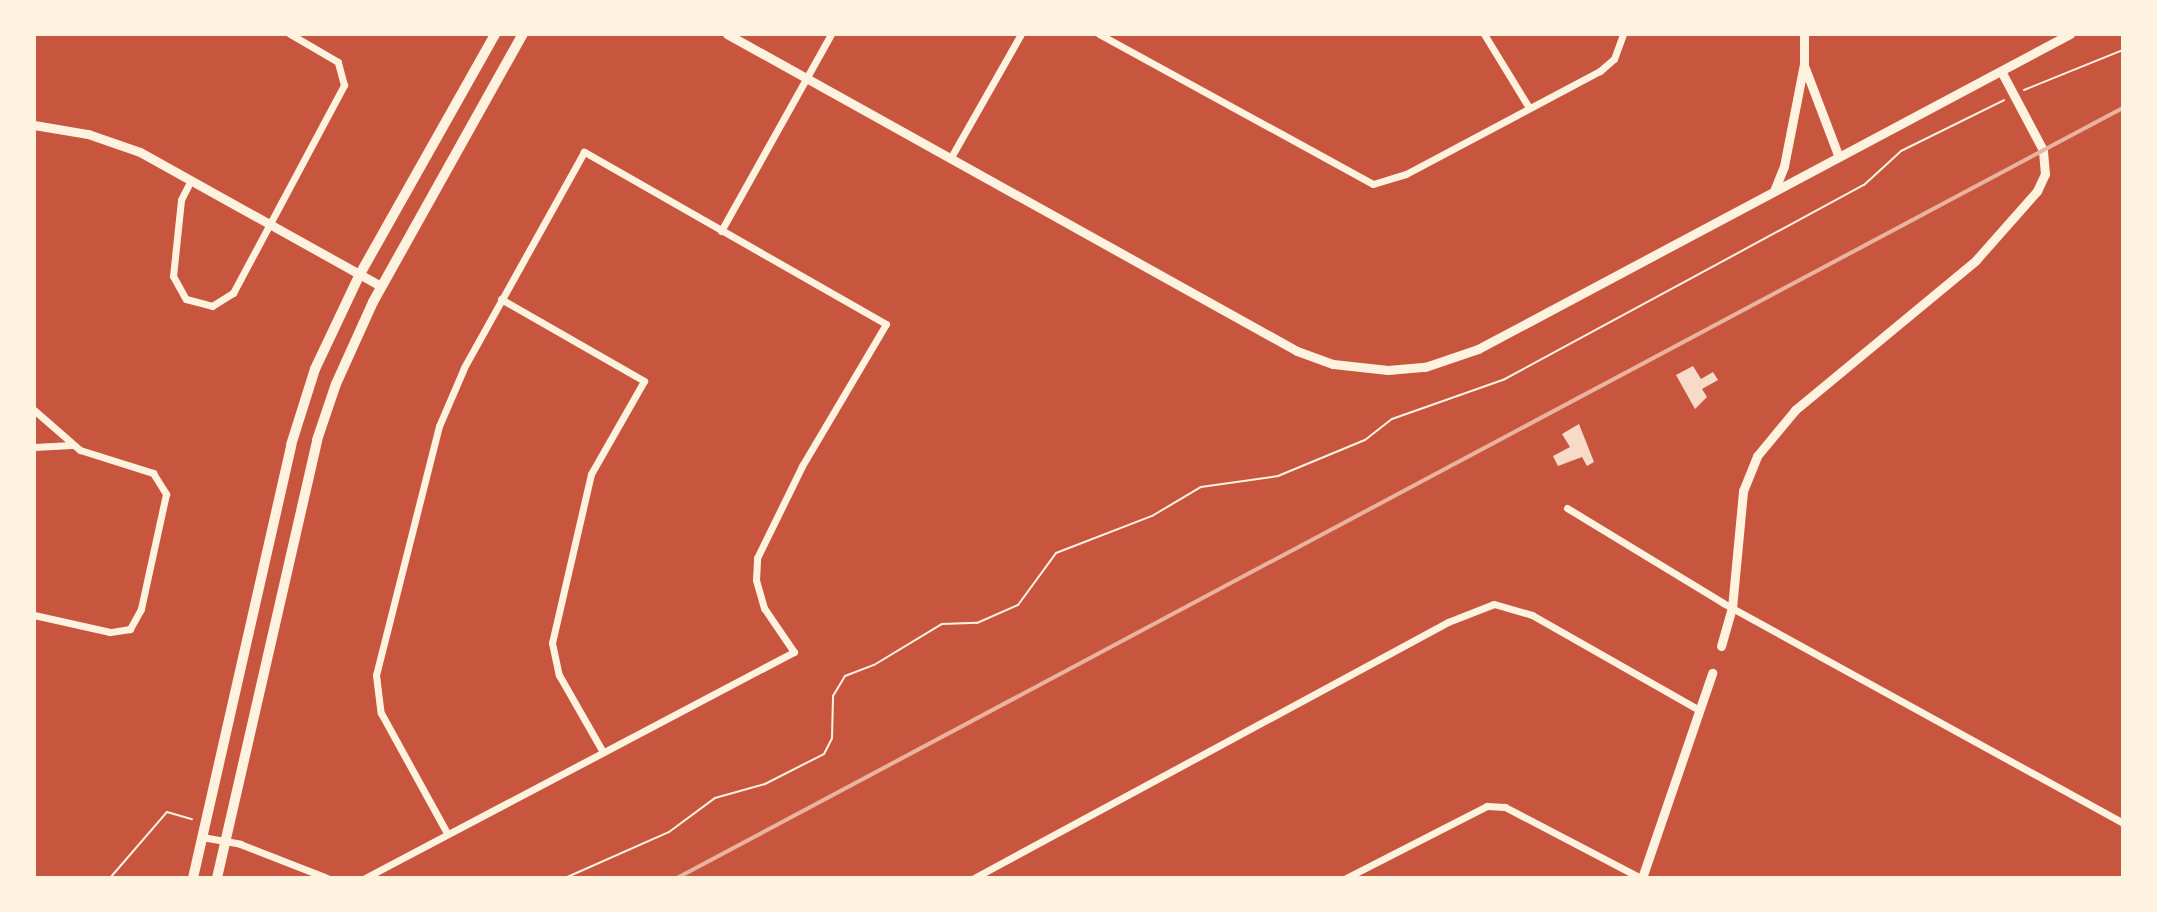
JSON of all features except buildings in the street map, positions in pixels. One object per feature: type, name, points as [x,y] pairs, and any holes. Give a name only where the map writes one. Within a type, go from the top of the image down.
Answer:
[{"type":"main road","points":[[193,878],[291,445],[315,369],[360,274],[495,34]]},
{"type":"main road","points":[[217,878],[317,440],[342,369],[381,286],[523,34]]},
{"type":"street","points":[[191,180],[181,200],[173,270],[177,288],[192,303],[212,306],[229,298],[264,238],[267,223],[345,79],[336,59],[290,34]]},
{"type":"street","points":[[727,34],[1297,351],[1333,364],[1379,370],[1425,367],[1478,349],[1838,155],[2002,73],[2070,34]]},
{"type":"street","points":[[721,231],[831,34]]},
{"type":"street","points":[[950,159],[1021,34]]},
{"type":"street","points":[[1099,34],[1373,184],[1406,174],[1528,106],[1600,71],[1614,59],[1623,34]]},
{"type":"street","points":[[1484,34],[1528,106]]},
{"type":"street","points":[[1774,191],[1784,166],[1804,64],[1804,34]]},
{"type":"street","points":[[1804,64],[1838,155]]},
{"type":"street","points":[[1721,646],[1732,608],[1743,491],[1757,456],[1795,410],[1976,260],[2037,191],[2046,164],[2043,150],[2002,73]]},
{"type":"street","points":[[34,125],[104,139],[191,180],[381,286]]},
{"type":"street","points":[[365,878],[794,652],[764,608],[756,580],[757,558],[802,466],[886,324],[584,152],[464,368],[430,451],[376,675],[381,713],[447,833]]},
{"type":"street","points":[[501,299],[644,381],[591,474],[552,643],[559,675],[603,752]]},
{"type":"street","points":[[34,410],[72,445],[98,459],[153,473],[165,487],[165,500],[141,609],[130,629],[110,632],[34,615]]},
{"type":"street","points":[[34,447],[72,445]]},
{"type":"street","points":[[1567,508],[1732,608],[2123,823]]},
{"type":"street","points":[[974,878],[985,875],[1448,622],[1494,604],[1532,615],[1699,710]]},
{"type":"street","points":[[1346,878],[1487,806],[1505,807],[1642,878],[1712,673]]},
{"type":"street","points":[[202,837],[226,840],[327,878]]},
{"type":"path","points":[[565,878],[669,832],[715,798],[765,784],[824,754],[832,738],[833,696],[845,676],[874,665],[942,624],[977,623],[1018,605],[1056,553],[1152,516],[1201,487],[1278,476],[1365,440],[1392,419],[1503,380],[1864,185],[1921,140],[2014,95],[2123,50]]},
{"type":"path","points":[[110,878],[167,812],[195,820]]},
{"type":"railway","points":[[677,878],[2123,108]]}]
